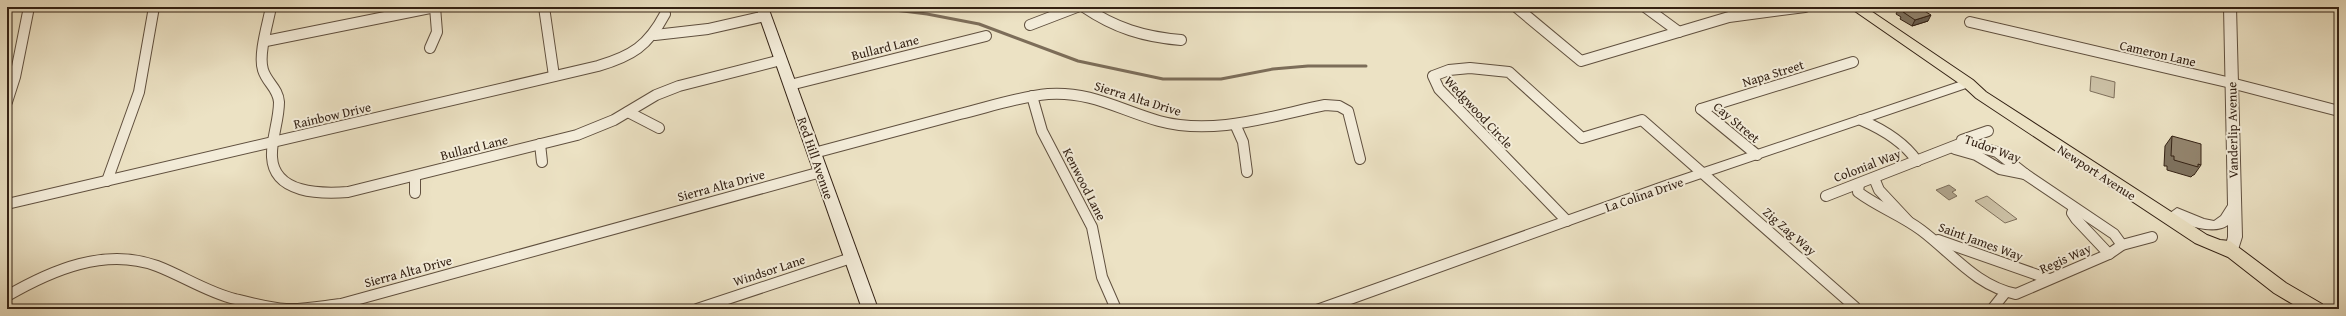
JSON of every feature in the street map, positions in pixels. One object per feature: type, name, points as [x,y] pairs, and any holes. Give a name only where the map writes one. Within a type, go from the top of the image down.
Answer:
[{"type":"main road","name":"Newport Avenue","points":[[1856,7],[1968,83],[1981,95],[2201,239],[2231,252]]},
{"type":"main road","name":"Red Hill Avenue","points":[[763,12],[870,309]]},
{"type":"main road","name":"Newport Avenue","points":[[1968,83],[1991,91],[2215,238],[2231,252],[2280,288],[2316,309]]},
{"type":"street","points":[[7,102],[11,78],[29,8],[38,7]]},
{"type":"street","points":[[107,181],[138,92],[154,7]]},
{"type":"street","points":[[271,7],[262,67],[278,95],[274,142]]},
{"type":"street","points":[[266,41],[435,7],[437,32],[430,48]]},
{"type":"street","points":[[544,7],[554,76]]},
{"type":"street","points":[[1030,25],[1077,7]]},
{"type":"street","points":[[1084,7],[1110,25],[1128,32],[1155,38],[1181,40]]},
{"type":"street","points":[[1516,7],[1581,61],[1729,17],[1805,7]]},
{"type":"street","points":[[1645,7],[1679,32]]},
{"type":"street","name":"Vanderlip Avenue","points":[[2230,7],[2232,208],[2234,237],[2231,252]]},
{"type":"street","points":[[655,35],[708,29],[763,12]]},
{"type":"street","name":"Rainbow Drive","points":[[7,204],[612,62],[638,50],[655,35],[666,14]]},
{"type":"street","name":"Cameron Lane","points":[[1970,22],[2231,83],[2339,111]]},
{"type":"street","name":"Bullard Lane","points":[[790,85],[986,36]]},
{"type":"street","name":"Bullard Lane","points":[[274,142],[272,159],[278,173],[287,183],[300,190],[327,194],[348,192],[540,144],[597,128],[656,95],[679,86],[781,60]]},
{"type":"street","name":"Napa Street","points":[[1701,109],[1853,62]]},
{"type":"street","name":"Wedgwood Circle","points":[[1567,221],[1439,89],[1432,76],[1446,71],[1481,68],[1497,68],[1509,72],[1582,138],[1642,120],[1703,174]]},
{"type":"street","name":"La Colina Drive","points":[[1321,309],[1567,221],[1968,83]]},
{"type":"street","name":"Sierra Alta Drive","points":[[814,153],[1032,96],[1067,94],[1090,97],[1110,102],[1159,121],[1182,126],[1202,128],[1235,124],[1325,106],[1339,106],[1348,111],[1360,159]]},
{"type":"street","name":"Kenwood Lane","points":[[1032,96],[1035,115],[1042,133],[1076,192],[1093,229],[1099,268],[1116,309]]},
{"type":"street","name":"Cay Street","points":[[1701,109],[1757,155]]},
{"type":"street","points":[[628,112],[659,128]]},
{"type":"street","name":"Colonial Way","points":[[1861,120],[1906,155],[1917,161]]},
{"type":"street","points":[[1235,124],[1243,142],[1247,172]]},
{"type":"street","name":"Colonial Way","points":[[1826,196],[1951,148],[1962,143],[1962,140],[1988,131]]},
{"type":"street","points":[[1976,135],[1981,141],[1982,147]]},
{"type":"street","name":"Tudor Way","points":[[1962,143],[1997,152],[2016,165],[2025,174],[2114,234],[2122,245]]},
{"type":"street","points":[[540,144],[542,162]]},
{"type":"street","name":"Tudor Way","points":[[1951,148],[1969,152],[2000,168],[2025,174]]},
{"type":"street","name":"Sierra Alta Drive","points":[[7,296],[31,282],[66,268],[96,260],[119,258],[137,260],[156,266],[234,298],[286,309],[341,304],[820,172]]},
{"type":"street","name":"Zig Zag Way","points":[[1703,174],[1855,308],[1852,309]]},
{"type":"street","points":[[415,176],[415,193]]},
{"type":"street","name":"Saint James Way","points":[[1874,178],[1877,188],[1903,212],[1909,221],[1987,284],[2005,293]]},
{"type":"street","name":"Saint James Way","points":[[1859,184],[1858,192],[1868,200],[1883,210],[1909,221]]},
{"type":"street","points":[[2074,208],[2072,213],[2077,222],[2100,241],[2109,254]]},
{"type":"street","points":[[2177,213],[2203,224],[2215,225],[2224,221],[2232,208]]},
{"type":"street","name":"Saint James Way","points":[[1927,236],[2049,279]]},
{"type":"street","name":"Regis Way","points":[[2005,293],[2016,294],[2109,254],[2122,245],[2152,237]]},
{"type":"street","name":"Windsor Lane","points":[[697,309],[851,258]]},
{"type":"street","points":[[1993,308],[2005,293]]},
{"type":"shaded area","points":[[2091,76],[2115,82],[2114,98],[2090,91]]},
{"type":"shaded area","points":[[1949,185],[1956,190],[1952,192],[1957,196],[1949,200],[1936,190]]},
{"type":"shaded area","points":[[1987,196],[2017,219],[2005,223],[1975,201]]},
{"type":"building","points":[[1918,7],[1931,15],[1915,20],[1903,12],[1905,12],[1899,8]]},
{"type":"building","points":[[2172,136],[2201,144],[2201,165],[2198,164],[2198,167],[2174,160],[2174,156],[2171,156]]},
{"type":"waterway","points":[[871,7],[927,14],[979,24],[1078,61],[1163,79],[1221,79],[1273,69],[1308,66],[1366,66]]}]
